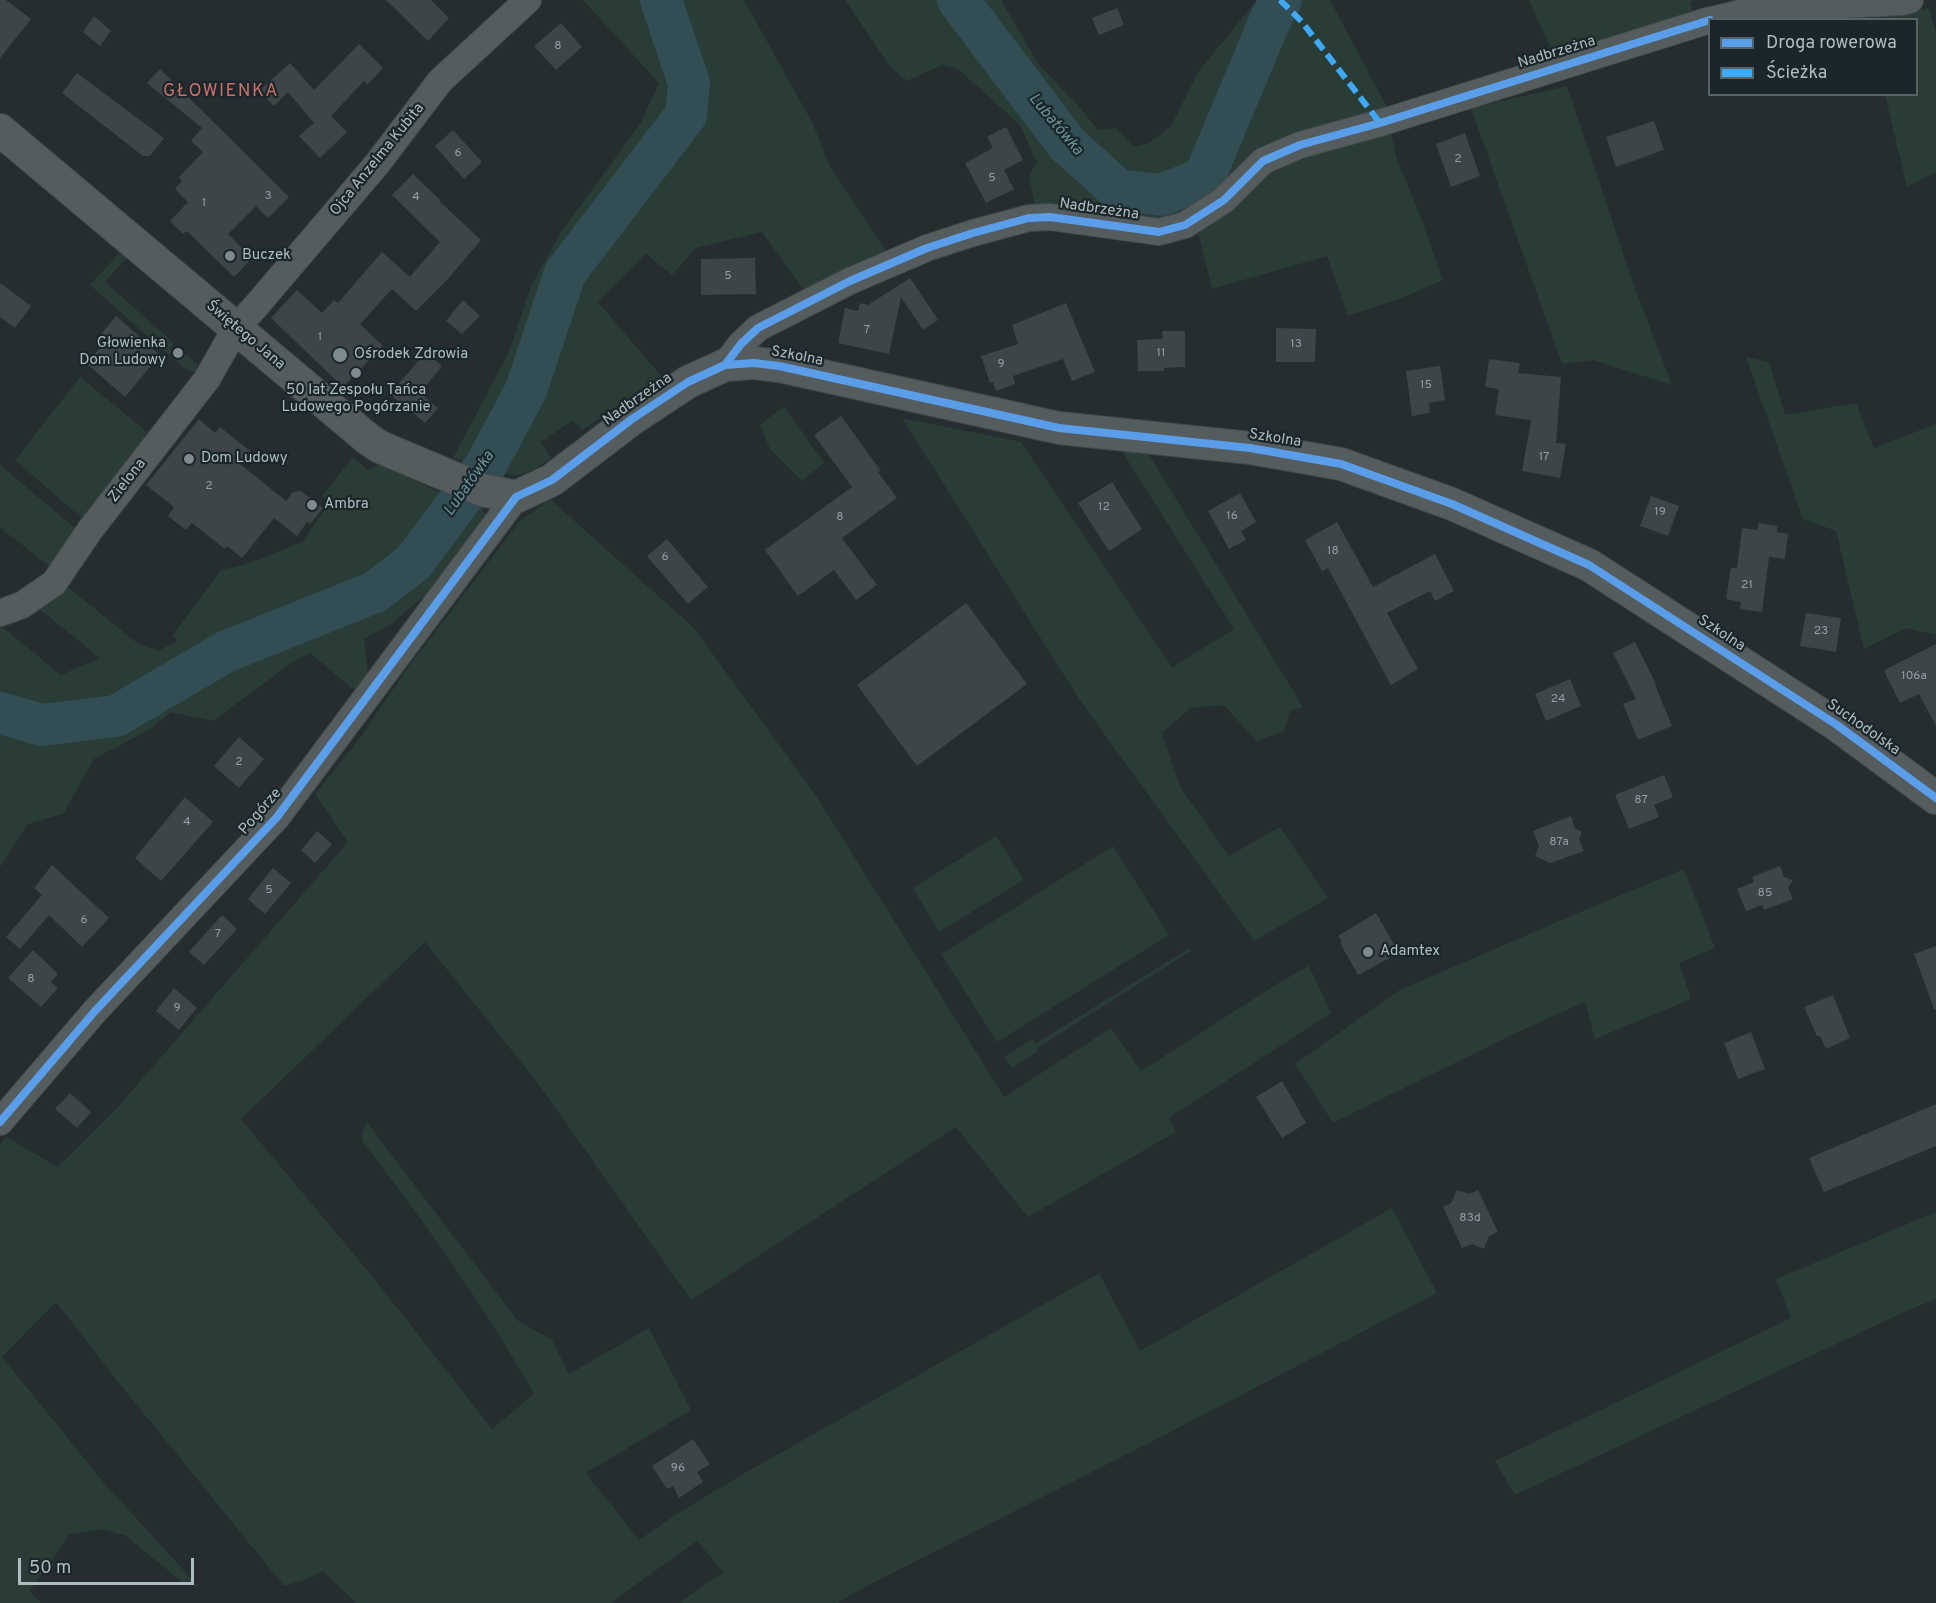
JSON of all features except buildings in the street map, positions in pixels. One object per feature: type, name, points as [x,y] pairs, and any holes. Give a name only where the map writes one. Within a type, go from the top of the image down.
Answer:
[{"type":"street","name":"Ojca Anzelma Kubita","points":[[236,328],[377,164],[440,81],[528,0]]},
{"type":"street","name":"Nadbrzeżna","points":[[1719,18],[1757,9],[1910,0]]},
{"type":"street","name":"Nadbrzeżna","points":[[516,497],[552,480],[632,419],[688,382],[725,365],[741,344],[758,328],[850,281],[927,248],[1029,218],[1050,217],[1159,232],[1185,225],[1224,200],[1263,161],[1300,145],[1380,123],[1708,21]]},
{"type":"street","name":"Świętego Jana","points":[[0,130],[368,439],[380,447],[482,490],[516,497]]},
{"type":"street","name":"Zielona","points":[[0,613],[22,605],[54,583],[90,530],[207,379],[236,328]]},
{"type":"street","name":"Szkolna","points":[[725,365],[754,363],[779,366],[1059,428],[1250,448],[1341,464],[1452,504],[1588,565],[1773,683]]},
{"type":"street","name":"Pogórze","points":[[0,1122],[95,1011],[278,817],[516,497]]},
{"type":"street","name":"Suchodolska","points":[[1773,683],[1837,725],[1936,798]]},
{"type":"green space","points":[[583,0],[744,0],[813,124],[828,163],[888,254],[807,294],[762,232],[696,248],[672,275],[646,254],[598,302],[662,377],[631,403],[627,399],[583,430],[572,421],[541,442],[551,458],[537,467],[518,475],[504,474],[495,471],[529,410],[567,300],[589,260],[575,248],[549,293],[518,385],[489,450],[468,461],[453,458],[509,352],[531,286],[559,235],[640,124],[659,83]]},
{"type":"green space","points":[[845,0],[1001,0],[1039,65],[1077,104],[1098,130],[1115,128],[1134,147],[1147,144],[1171,126],[1198,72],[1257,0],[1330,0],[1389,111],[1354,123],[1186,219],[1158,225],[1035,207],[1029,175],[1037,163],[1020,125],[958,69],[942,65],[907,81],[890,67]]},
{"type":"green space","points":[[1529,0],[1696,0],[1690,2],[1694,18],[1555,58]]},
{"type":"green space","points":[[1929,8],[1936,33],[1936,172],[1907,187],[1885,96],[1918,96],[1918,18],[1872,18]]},
{"type":"green space","points":[[1567,86],[1637,294],[1672,385],[1593,360],[1562,364],[1471,108]]},
{"type":"green space","points":[[1390,126],[1396,157],[1443,280],[1402,298],[1348,316],[1327,256],[1212,289],[1197,228],[1267,169]]},
{"type":"green space","points":[[126,246],[129,255],[105,282],[174,343],[170,349],[181,359],[186,354],[197,364],[197,373],[185,369],[90,285]]},
{"type":"green space","points":[[1746,357],[1769,362],[1785,415],[1856,403],[1874,448],[1936,424],[1936,635],[1906,628],[1864,649],[1836,531],[1803,519]]},
{"type":"green space","points":[[80,377],[151,435],[85,521],[15,460]]},
{"type":"green space","points":[[784,406],[824,463],[802,481],[770,449],[760,425]]},
{"type":"green space","points":[[902,418],[1021,442],[1172,667],[1234,629],[1121,450],[1148,453],[1303,707],[1290,711],[1284,731],[1256,741],[1224,705],[1191,708],[1162,733],[1180,787],[1229,856],[1280,827],[1328,898],[1254,941],[1079,699]]},
{"type":"green space","points":[[353,457],[368,470],[380,464],[445,495],[405,554],[359,589],[227,638],[178,669],[190,686],[212,667],[265,645],[347,616],[380,601],[410,580],[474,503],[481,505],[488,521],[441,583],[388,626],[364,639],[368,673],[354,690],[310,653],[294,661],[213,721],[171,712],[149,730],[94,759],[63,814],[28,824],[0,867],[0,625],[61,675],[100,658],[37,607],[64,584],[136,642],[158,651],[177,641],[173,635],[221,570],[247,564],[302,542],[330,502],[322,496]]},
{"type":"green space","points":[[0,465],[81,533],[55,570],[0,528]]},
{"type":"green space","points":[[550,499],[693,627],[817,797],[1004,1097],[1111,1028],[1141,1071],[1280,982],[1309,966],[1331,1013],[1169,1118],[1176,1132],[1028,1217],[956,1127],[691,1300],[537,1082],[425,942],[241,1119],[373,1277],[492,1429],[534,1394],[495,1328],[452,1264],[361,1140],[366,1121],[517,1320],[552,1340],[569,1374],[649,1328],[691,1410],[586,1473],[639,1540],[675,1515],[750,1470],[1099,1273],[1140,1351],[1392,1208],[1437,1293],[1155,1440],[861,1589],[838,1603],[679,1603],[723,1572],[697,1541],[610,1603],[356,1603],[323,1571],[305,1580],[284,1586],[56,1302],[2,1357],[105,1484],[199,1587],[182,1582],[125,1535],[100,1529],[70,1534],[30,1591],[41,1603],[0,1603],[0,1144],[6,1137],[58,1167],[116,1109],[348,842],[315,794],[360,738],[406,670],[519,522]]},
{"type":"green space","points":[[996,836],[1024,880],[939,932],[913,888]]},
{"type":"green space","points":[[1113,846],[1169,935],[997,1042],[941,954]]},
{"type":"green space","points":[[1684,869],[1715,948],[1679,963],[1691,999],[1595,1039],[1585,1002],[1522,1030],[1333,1123],[1295,1064],[1398,991]]},
{"type":"green space","points":[[1189,948],[1191,951],[1037,1048],[1038,1051],[1012,1068],[1004,1057],[1032,1039],[1035,1044]]},
{"type":"green space","points":[[1936,1212],[1936,1299],[1515,1495],[1495,1461],[1791,1318],[1776,1279]]},
{"type":"waterway","name":"Lubatówka","points":[[0,713],[42,725],[116,716],[225,652],[375,592],[414,562],[486,465],[526,390],[565,273],[686,115],[689,83],[661,0]]},
{"type":"waterway","name":"Lubatówka","points":[[958,0],[1067,144],[1118,190],[1161,195],[1204,178],[1271,18],[1281,0]]},
{"type":"marked path","points":[[1280,0],[1302,22],[1380,123]]},
{"type":"cycle path","points":[[0,1122],[95,1011],[277,817],[516,497],[552,480],[632,419],[688,382],[725,365],[741,344],[758,328],[850,281],[927,248],[1029,218],[1050,217],[1159,232],[1185,225],[1224,200],[1263,161],[1300,145],[1380,123],[1708,21]]},
{"type":"cycle path","points":[[725,365],[754,363],[779,366],[1059,428],[1250,448],[1341,464],[1452,504],[1589,565],[1837,725],[1936,798]]},
{"type":"place","name":"Buczek","points":[[230,256]]},
{"type":"place","name":"Głowienka Dom Ludowy","points":[[178,353]]},
{"type":"place","name":"Ośrodek Zdrowia","points":[[340,355]]},
{"type":"place","name":"50 lat Zespołu Tańca Ludowego Pogórzanie","points":[[356,373]]},
{"type":"place","name":"Dom Ludowy","points":[[189,459]]},
{"type":"place","name":"Ambra","points":[[312,505]]},
{"type":"place","name":"Adamtex","points":[[1368,952]]},
{"type":"district","name":"GŁOWIENKA","points":[[221,92]]}]
